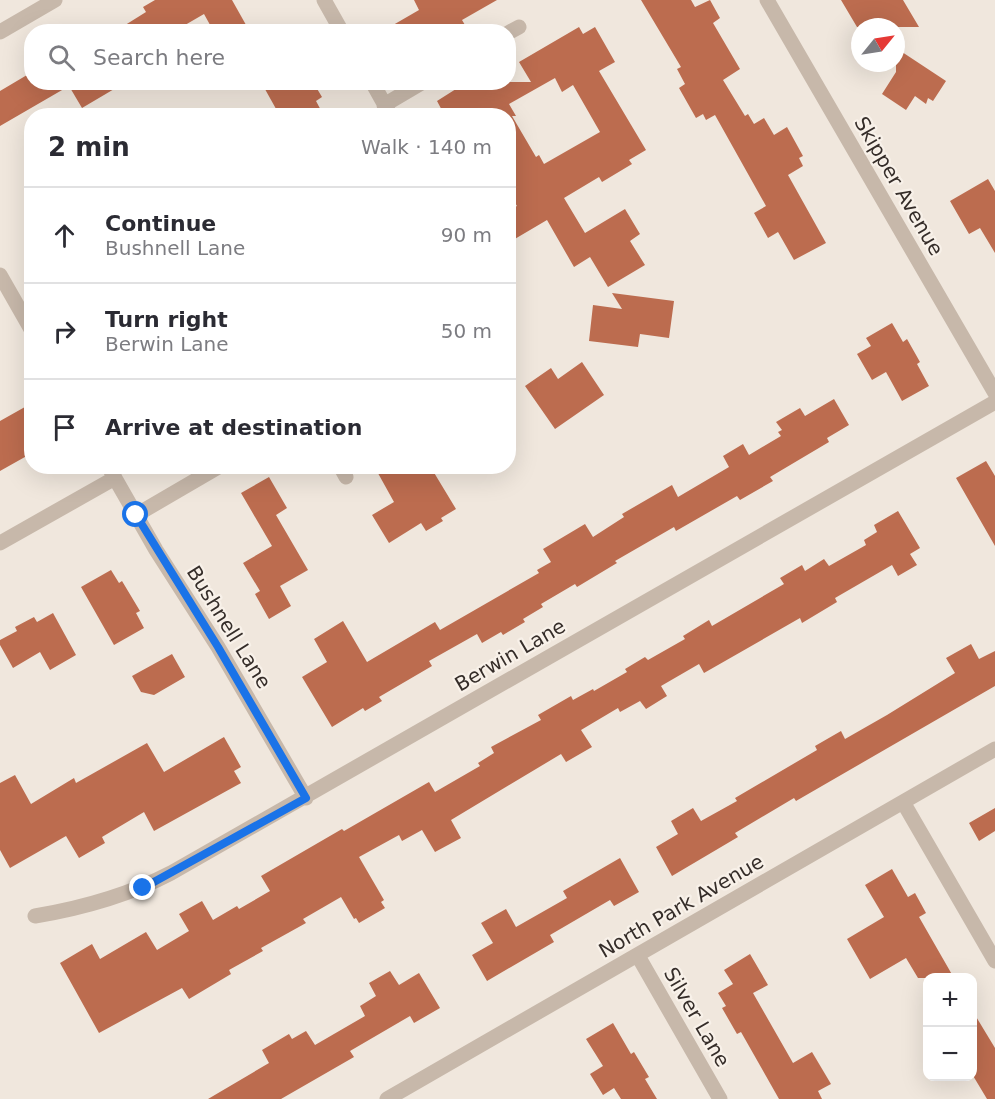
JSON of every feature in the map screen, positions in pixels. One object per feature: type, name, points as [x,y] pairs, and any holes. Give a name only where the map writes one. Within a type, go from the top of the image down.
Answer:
[{"type":"street","points":[[0,32],[55,0]]},
{"type":"street","points":[[324,0],[338,24]]},
{"type":"street","name":"Skipper Avenue","points":[[767,0],[995,393]]},
{"type":"street","points":[[376,90],[386,108]]},
{"type":"street","points":[[390,108],[413,90]]},
{"type":"street","points":[[0,275],[24,317]]},
{"type":"street","name":"Berwin Lane","points":[[35,916],[79,909],[143,888],[306,798],[995,402]]},
{"type":"street","name":"Bushnell Lane","points":[[0,543],[108,474]]},
{"type":"street","name":"Bushnell Lane","points":[[112,474],[218,647],[306,798]]},
{"type":"street","points":[[136,515],[206,474]]},
{"type":"street","name":"North Park Avenue","points":[[387,1099],[995,749]]},
{"type":"street","points":[[903,802],[995,961]]},
{"type":"street","name":"Silver Lane","points":[[638,956],[720,1099]]},
{"type":"building","points":[[155,0],[232,0],[246,24],[210,24],[204,14],[187,24],[127,24],[146,12],[143,7]]},
{"type":"building","points":[[414,0],[497,0],[462,20],[464,24],[395,24],[419,10]]},
{"type":"building","points":[[641,0],[691,0],[695,7],[710,0],[720,18],[713,23],[740,69],[723,80],[745,116],[748,114],[754,124],[764,118],[774,135],[787,127],[803,156],[799,158],[803,166],[788,175],[826,243],[794,260],[778,232],[768,238],[754,213],[766,206],[715,115],[706,120],[703,114],[696,118],[679,88],[685,84],[677,69],[681,67]]},
{"type":"building","points":[[841,0],[903,0],[919,27],[905,27],[905,18],[852,18]]},
{"type":"building","points":[[579,27],[583,34],[595,27],[615,62],[599,71],[646,150],[629,160],[632,164],[602,182],[599,177],[564,198],[585,233],[625,209],[640,234],[630,241],[645,265],[608,287],[590,257],[574,267],[547,220],[516,238],[516,123],[536,157],[539,155],[544,164],[600,132],[573,85],[562,92],[555,78],[509,104],[511,108],[441,108],[437,101],[454,90],[516,90],[516,82],[531,82],[519,62]]},
{"type":"building","points":[[905,54],[946,81],[933,101],[928,98],[926,104],[915,96],[906,110],[882,94],[896,72],[905,72]]},
{"type":"building","points":[[24,77],[24,90],[62,90],[31,108],[24,108],[24,112],[0,126],[0,91]]},
{"type":"building","points":[[71,90],[112,90],[82,108]]},
{"type":"building","points":[[265,90],[318,90],[322,97],[316,101],[320,108],[276,108]]},
{"type":"building","points":[[988,179],[995,191],[995,253],[980,228],[969,234],[950,201]]},
{"type":"building","points":[[612,293],[674,301],[669,338],[640,334],[638,347],[589,341],[593,305],[622,309]]},
{"type":"building","points":[[892,323],[903,342],[907,339],[920,362],[917,364],[929,386],[902,401],[886,372],[872,380],[857,354],[871,346],[866,338]]},
{"type":"building","points":[[582,362],[604,395],[555,429],[525,386],[551,368],[558,379]]},
{"type":"building","points":[[834,399],[849,425],[827,438],[829,442],[770,477],[773,481],[740,500],[737,496],[676,531],[674,527],[615,561],[617,563],[577,587],[575,584],[541,604],[543,607],[523,619],[525,622],[503,635],[501,632],[482,643],[477,634],[429,661],[432,666],[379,697],[382,701],[365,711],[363,708],[332,727],[302,677],[327,662],[314,639],[343,621],[367,662],[435,622],[440,630],[539,573],[537,570],[551,562],[543,549],[585,524],[593,537],[624,517],[622,514],[672,485],[678,497],[729,467],[723,456],[743,444],[749,455],[781,436],[778,432],[782,430],[776,422],[800,408],[805,416]]},
{"type":"building","points":[[24,408],[24,458],[0,471],[0,421]]},
{"type":"building","points":[[986,461],[995,476],[995,546],[956,478]]},
{"type":"building","points":[[378,474],[435,474],[456,509],[441,518],[443,521],[426,531],[421,523],[389,543],[372,515],[394,502]]},
{"type":"building","points":[[269,477],[287,508],[276,515],[308,570],[280,586],[291,606],[269,619],[255,594],[260,591],[243,563],[272,546],[241,493]]},
{"type":"building","points":[[898,511],[920,548],[910,554],[917,565],[898,576],[892,565],[835,598],[837,602],[802,623],[800,618],[704,673],[699,664],[661,686],[667,696],[646,709],[640,701],[620,712],[618,708],[581,730],[592,747],[566,762],[561,754],[451,820],[461,838],[435,852],[422,830],[402,841],[399,835],[359,857],[384,900],[381,902],[385,908],[359,923],[356,918],[354,919],[341,897],[303,919],[306,923],[261,948],[263,951],[229,970],[231,974],[189,999],[182,988],[99,1033],[60,963],[92,944],[100,959],[146,932],[157,950],[189,931],[179,914],[202,901],[213,920],[237,906],[239,909],[270,891],[261,876],[429,782],[435,792],[480,766],[478,763],[494,753],[491,747],[541,720],[538,715],[571,696],[573,700],[593,689],[594,691],[627,672],[625,669],[645,657],[648,660],[685,639],[683,636],[709,620],[712,626],[784,584],[780,578],[802,565],[805,571],[824,559],[829,566],[866,545],[864,540],[877,532],[874,525]]},
{"type":"building","points":[[111,570],[119,583],[122,581],[140,611],[136,613],[144,628],[114,645],[81,587]]},
{"type":"building","points":[[53,613],[76,655],[50,670],[40,652],[13,668],[0,645],[0,640],[17,631],[15,627],[34,617],[37,622]]},
{"type":"building","points":[[971,644],[979,659],[995,651],[995,686],[796,801],[794,798],[735,833],[738,837],[672,876],[656,847],[678,834],[671,821],[693,808],[701,821],[737,801],[735,798],[817,750],[815,746],[841,731],[845,739],[887,715],[955,673],[946,658]]},
{"type":"building","points":[[172,654],[185,677],[154,695],[141,692],[132,676]]},
{"type":"building","points":[[224,737],[241,767],[234,771],[241,783],[154,831],[144,812],[102,837],[105,843],[79,858],[66,836],[10,868],[0,850],[0,783],[15,775],[31,804],[74,778],[76,783],[147,743],[164,772]]},
{"type":"building","points":[[995,808],[995,831],[979,841],[969,823]]},
{"type":"building","points":[[620,858],[639,892],[614,906],[610,900],[550,935],[554,942],[487,981],[472,955],[493,943],[481,923],[506,909],[516,927],[567,898],[563,891]]},
{"type":"building","points":[[892,869],[908,897],[915,893],[926,913],[919,917],[951,973],[923,973],[923,978],[918,978],[906,958],[870,979],[847,939],[884,917],[865,885]]},
{"type":"building","points":[[750,954],[768,985],[753,993],[793,1063],[812,1052],[831,1084],[818,1091],[822,1099],[779,1099],[741,1032],[737,1034],[722,1008],[726,1006],[718,993],[733,984],[724,970]]},
{"type":"building","points":[[390,971],[399,985],[419,973],[440,1008],[414,1023],[410,1016],[350,1051],[354,1057],[281,1099],[208,1099],[269,1063],[262,1050],[289,1034],[292,1039],[306,1031],[315,1045],[365,1016],[360,1006],[376,996],[369,983]]},
{"type":"building","points":[[977,1018],[995,1048],[995,1099],[987,1099],[976,1081]]},
{"type":"building","points":[[613,1023],[631,1054],[634,1052],[649,1077],[645,1079],[657,1099],[621,1099],[614,1088],[603,1095],[590,1074],[603,1066],[586,1039]]},
{"type":"route","points":[[136,515],[218,647],[306,798],[143,888]]}]
